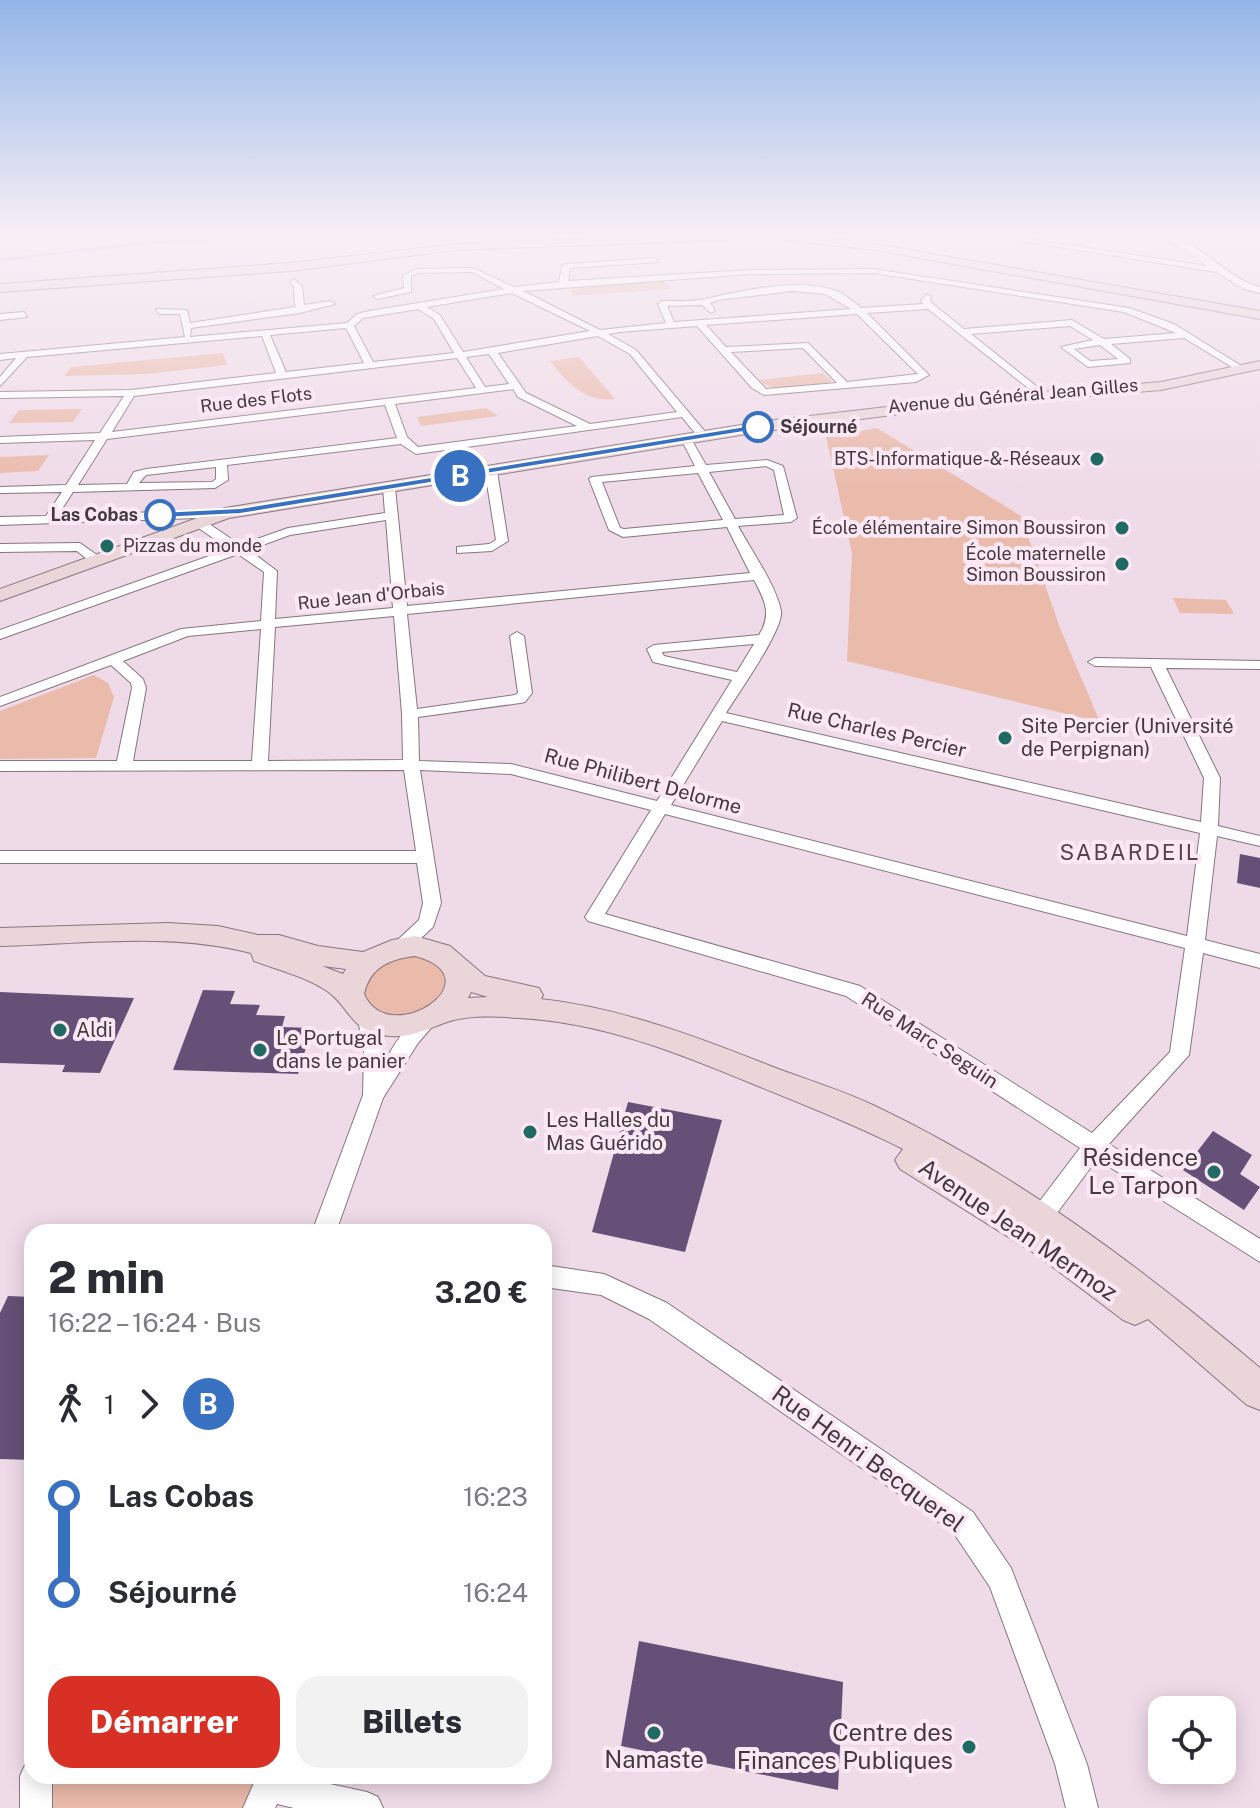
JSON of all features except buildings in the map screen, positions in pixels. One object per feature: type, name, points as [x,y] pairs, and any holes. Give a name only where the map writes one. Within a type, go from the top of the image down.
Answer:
[{"type":"main road","name":"Avenue du Général Jean Gilles","points":[[0,595],[225,513],[766,426],[1039,394],[1161,386],[1260,362]]},
{"type":"main road","points":[[0,937],[168,932],[218,935],[258,945],[279,945],[318,956],[367,962]]},
{"type":"main road","points":[[258,945],[262,953],[334,982],[350,994]]},
{"type":"main road","points":[[399,947],[431,948],[445,954],[461,973],[462,986],[456,999],[436,1016],[396,1026],[368,1019],[353,1004],[350,994],[352,983],[367,962],[399,947]]},
{"type":"main road","name":"Avenue Jean Mermoz","points":[[461,973],[477,984],[605,1012],[642,1031]]},
{"type":"main road","name":"Avenue Jean Mermoz","points":[[436,1016],[468,1006],[515,1006],[642,1031],[695,1047],[861,1113],[1044,1224],[1188,1328],[1260,1392]]},
{"type":"main road","name":"Avenue Jean Mermoz","points":[[766,1077],[898,1151],[1044,1224],[1260,1400]]},
{"type":"street","points":[[186,321],[187,340]]},
{"type":"street","points":[[187,326],[220,321]]},
{"type":"street","points":[[1,358],[349,325],[353,321]]},
{"type":"street","points":[[440,321],[482,390]]},
{"type":"street","points":[[579,321],[633,352],[683,414],[695,438],[702,470],[774,610],[774,623],[767,639],[659,808]]},
{"type":"street","points":[[0,395],[131,393],[492,351],[601,332],[715,321]]},
{"type":"street","points":[[699,323],[764,392],[916,379],[924,375],[868,321]]},
{"type":"street","points":[[949,321],[1039,394]]},
{"type":"street","points":[[1162,321],[1240,368]]},
{"type":"street","points":[[962,332],[1072,323],[1102,342],[1127,361],[1093,366],[1066,347],[1071,345],[1102,342],[1187,335]]},
{"type":"street","points":[[349,325],[370,365]]},
{"type":"street","points":[[265,333],[282,375]]},
{"type":"street","points":[[724,350],[805,345],[846,386]]},
{"type":"street","points":[[492,351],[522,395],[590,428]]},
{"type":"street","points":[[0,383],[23,356]]},
{"type":"street","name":"Rue des Flots","points":[[0,440],[104,436],[515,386]]},
{"type":"street","points":[[50,519],[131,393]]},
{"type":"street","points":[[389,401],[404,440],[409,449],[416,451],[683,414]]},
{"type":"street","points":[[131,487],[138,474],[146,472],[404,440]]},
{"type":"street","points":[[0,490],[220,484],[221,462]]},
{"type":"street","points":[[767,463],[779,468],[791,518],[623,533],[615,530],[595,479],[702,470],[767,463]]},
{"type":"street","points":[[461,550],[492,547],[502,541],[491,471]]},
{"type":"street","points":[[389,488],[389,516],[410,714],[411,765],[432,903],[427,923],[399,947]]},
{"type":"street","points":[[0,521],[225,513]]},
{"type":"street","points":[[0,635],[288,532],[389,516]]},
{"type":"street","points":[[201,524],[271,571],[260,765]]},
{"type":"street","points":[[0,548],[80,547],[97,561]]},
{"type":"street","name":"Rue Jean d'Orbais","points":[[0,702],[186,632],[758,576]]},
{"type":"street","points":[[410,714],[520,699],[525,693],[517,636]]},
{"type":"street","points":[[740,677],[658,659],[654,649],[767,639]]},
{"type":"street","points":[[112,659],[138,682],[139,688],[124,764]]},
{"type":"street","points":[[1095,662],[1260,665]]},
{"type":"street","points":[[1044,1224],[1095,1145],[1179,1055],[1196,944],[1212,778],[1157,664]]},
{"type":"street","name":"Rue Charles Percier","points":[[719,716],[1260,841]]},
{"type":"street","name":"Rue Philibert Delorme","points":[[0,766],[411,765],[511,769],[1260,961]]},
{"type":"street","name":"Rue Marc Seguin","points":[[659,808],[594,917],[853,991],[1260,1252]]},
{"type":"street","points":[[0,857],[424,857]]},
{"type":"street","points":[[327,1224],[373,1095],[411,1038],[436,1016]]},
{"type":"street","points":[[368,1019],[374,1052],[373,1095]]},
{"type":"street","name":"Rue Henri Becquerel","points":[[552,1277],[604,1285],[658,1311],[963,1522],[1001,1578],[1071,1764],[1082,1808]]},
{"type":"street","points":[[36,1784],[36,1808]]},
{"type":"street","points":[[267,1790],[367,1808]]},
{"type":"shaded area","points":[[223,353],[227,365],[146,374],[64,376],[71,367]]},
{"type":"shaded area","points":[[579,357],[615,399],[595,398],[586,394],[570,383],[550,361]]},
{"type":"shaded area","points":[[823,373],[832,381],[800,388],[774,388],[759,380]]},
{"type":"shaded area","points":[[486,408],[498,416],[421,426],[417,417]]},
{"type":"shaded area","points":[[82,409],[73,422],[9,423],[19,410]]},
{"type":"shaded area","points":[[877,428],[1021,516],[1060,628],[1100,722],[847,661],[852,553],[826,437]]},
{"type":"shaded area","points":[[49,455],[38,471],[0,473],[0,457]]},
{"type":"shaded area","points":[[1173,598],[1226,600],[1234,614],[1180,613]]},
{"type":"shaded area","points":[[94,675],[108,683],[114,697],[96,758],[0,759],[0,711]]},
{"type":"shaded area","points":[[411,954],[446,967],[449,988],[434,1006],[422,1011],[400,1015],[380,1011],[366,997],[363,986],[375,967]]},
{"type":"shaded area","points":[[36,1784],[270,1784],[259,1808],[36,1808]]},
{"type":"bus line","name":"B","points":[[160,515],[240,511],[758,427]]},
{"type":"place","name":"Séjourné","points":[[758,427]]},
{"type":"place","name":"BTS-Informatique-&-Réseaux","points":[[1097,459]]},
{"type":"place","name":"Las Cobas","points":[[160,515]]},
{"type":"place","name":"École élémentaire Simon Boussiron","points":[[1122,528]]},
{"type":"place","name":"Pizzas du monde","points":[[107,546]]},
{"type":"place","name":"École maternelle Simon Boussiron","points":[[1122,564]]},
{"type":"place","name":"Site Percier (Université de Perpignan)","points":[[1005,738]]},
{"type":"place","name":"Aldi","points":[[60,1030]]},
{"type":"place","name":"Le Portugal dans le panier","points":[[260,1050]]},
{"type":"place","name":"Les Halles du Mas Guérido","points":[[530,1132]]},
{"type":"place","name":"Résidence Le Tarpon","points":[[1214,1172]]},
{"type":"place","name":"Namaste","points":[[654,1733]]},
{"type":"place","name":"Centre des Finances Publiques","points":[[969,1747]]},
{"type":"district","name":"SABARDEIL","points":[[1130,852]]}]
